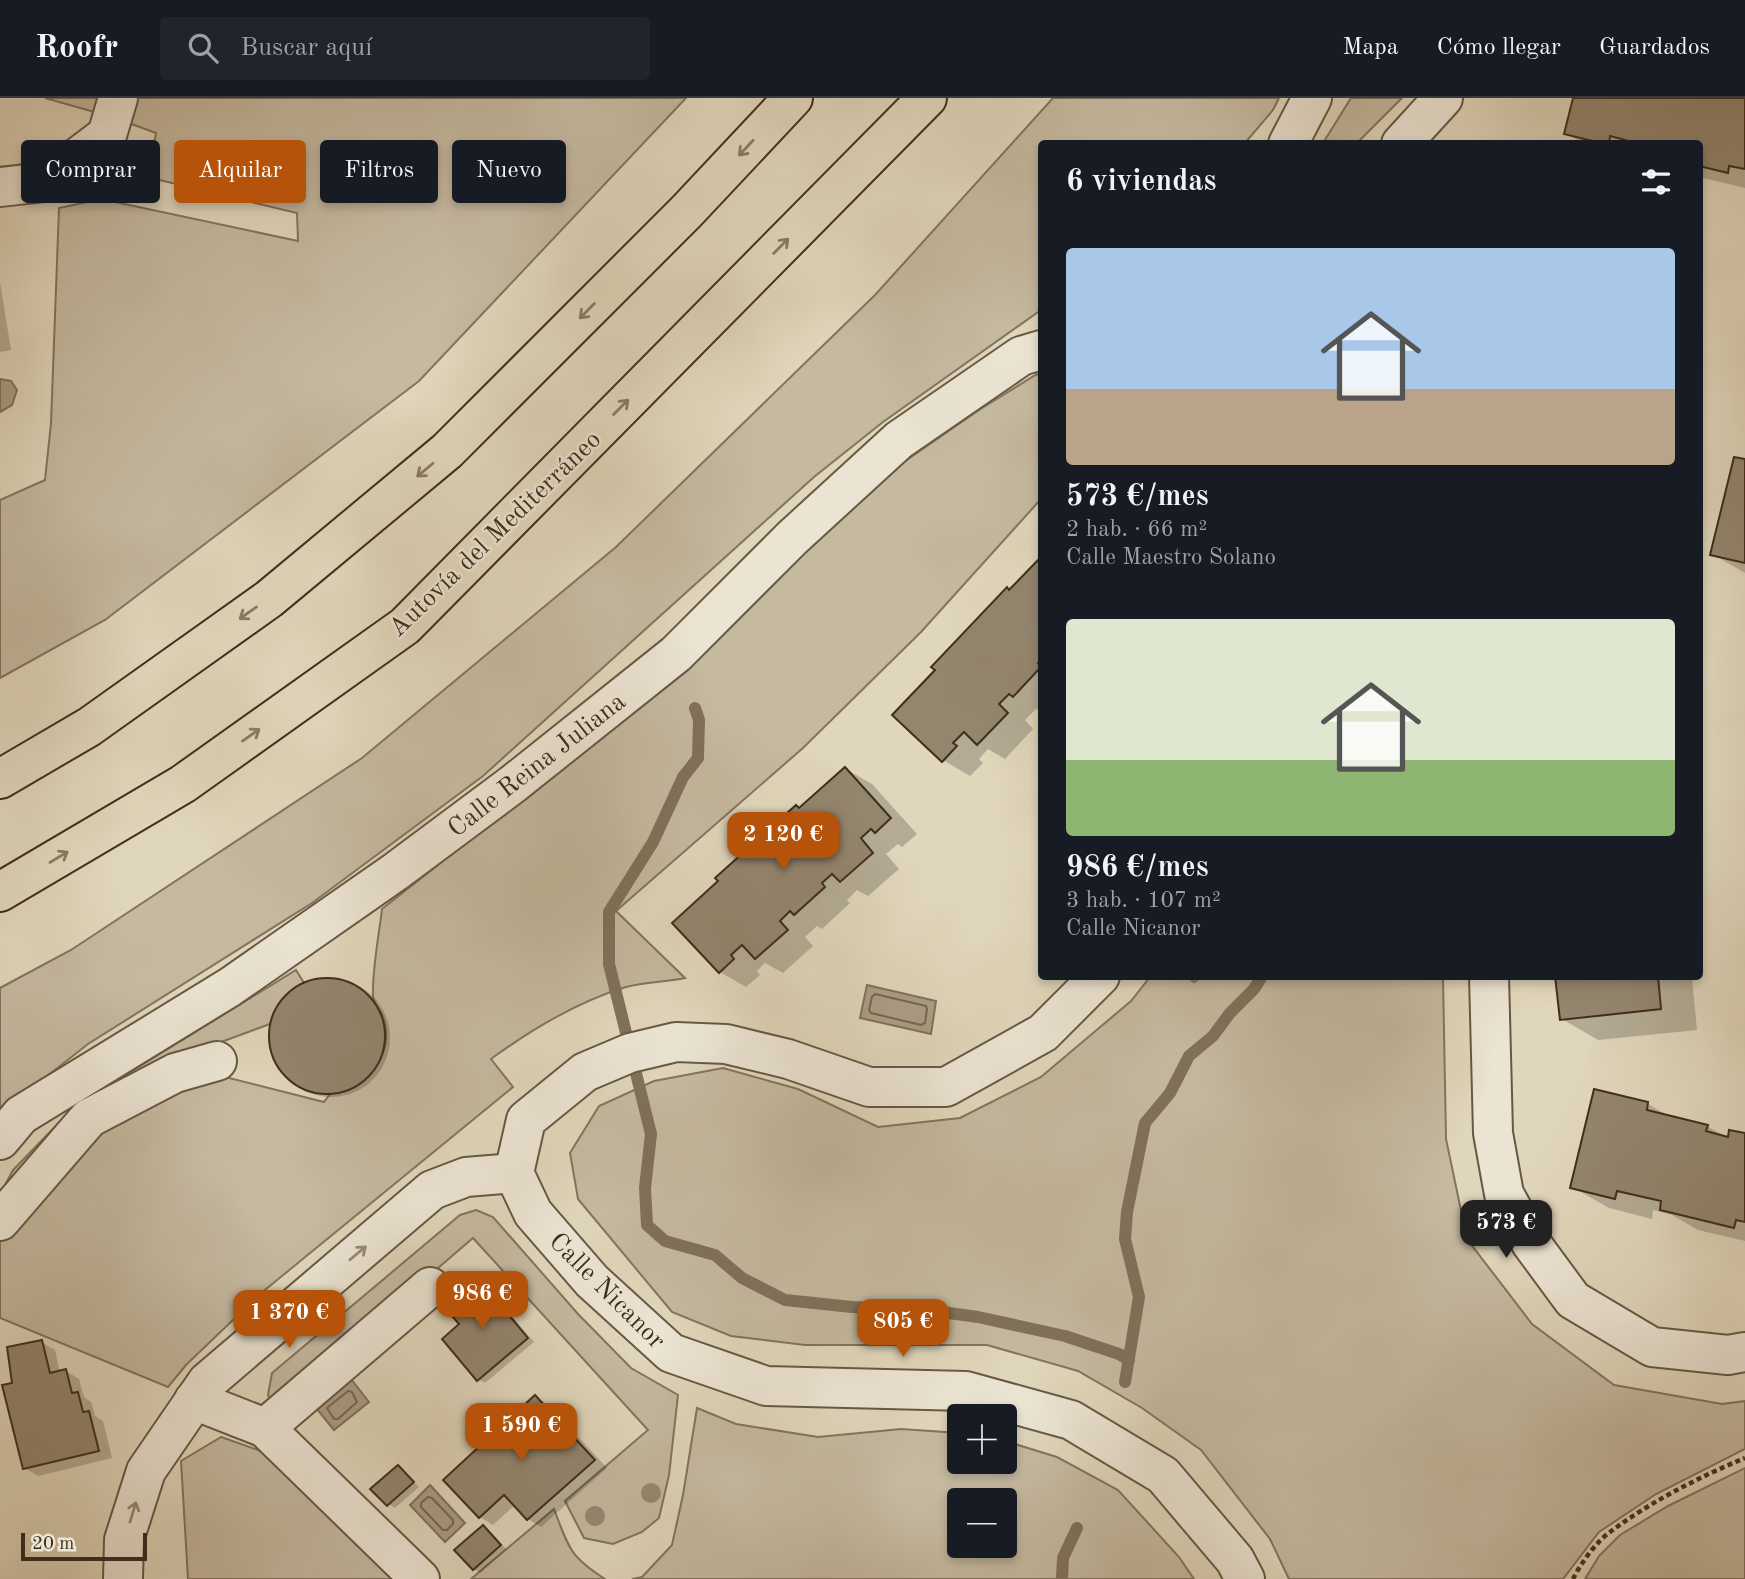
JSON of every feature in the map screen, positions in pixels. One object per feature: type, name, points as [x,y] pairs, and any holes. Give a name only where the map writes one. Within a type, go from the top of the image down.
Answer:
[{"type":"highway","points":[[0,779],[89,727],[269,599],[447,451],[687,211],[793,98]]},
{"type":"highway","name":"Autovía del Mediterráneo","points":[[0,892],[183,784],[405,626],[928,98]]},
{"type":"street","points":[[0,187],[45,182],[107,135],[118,98]]},
{"type":"street","points":[[1290,140],[1312,98]]},
{"type":"street","points":[[1405,140],[1443,98]]},
{"type":"street","name":"Calle Reina Juliana","points":[[0,1140],[21,1115],[230,988],[395,872],[513,784],[676,653],[792,538],[899,440],[1021,356],[1038,351]]},
{"type":"street","points":[[123,1579],[124,1540],[146,1471],[207,1382],[432,1190],[466,1177],[514,1173],[526,1120],[585,1072],[630,1053],[676,1042],[726,1044],[788,1059],[869,1087],[946,1087],[1043,1033],[1096,980]]},
{"type":"street","points":[[1489,980],[1493,1133],[1504,1194],[1531,1243],[1573,1300],[1652,1347],[1728,1355],[1745,1352]]},
{"type":"street","points":[[0,1221],[89,1118],[175,1073],[216,1061]]},
{"type":"street","name":"Calle Nicanor","points":[[514,1173],[533,1213],[592,1281],[671,1353],[766,1386],[966,1391],[1071,1420],[1163,1475],[1235,1560],[1245,1579]]},
{"type":"street","points":[[265,1428],[430,1287]]},
{"type":"street","points":[[194,1400],[265,1428],[420,1579]]},
{"type":"path","points":[[1573,1579],[1608,1533],[1659,1501],[1745,1458]]},
{"type":"shaded area","points":[[45,98],[686,98],[419,381],[105,620],[0,678],[0,500],[45,480],[51,423],[59,208],[82,203],[120,203],[298,241],[297,213],[255,203],[306,203],[306,140],[174,140],[174,183],[160,180],[160,140],[155,140],[156,133]]},
{"type":"shaded area","points":[[1053,98],[1279,98],[1273,110],[1248,140],[1038,140],[1038,312],[883,422],[814,477],[483,776],[312,903],[88,1044],[0,1113],[0,988],[71,950],[362,758],[616,547],[875,295]]},
{"type":"shaded area","points":[[1351,98],[1402,98],[1360,140],[1325,140]]},
{"type":"shaded area","points":[[1038,375],[1038,502],[921,632],[803,748],[616,911],[685,978],[626,987],[590,1000],[522,1037],[491,1059],[513,1087],[260,1294],[186,1365],[168,1387],[0,1318],[0,1236],[101,1124],[196,1077],[221,1076],[324,1102],[330,1094],[356,1084],[367,1076],[382,1055],[385,1043],[386,1029],[373,996],[382,909],[556,772],[875,482],[979,410]]},
{"type":"shaded area","points":[[296,970],[304,983],[283,1000],[270,1024],[213,1045],[0,1194],[13,1170],[75,1106]]},
{"type":"shaded area","points":[[1148,980],[1443,980],[1446,1139],[1467,1239],[1532,1324],[1614,1385],[1722,1404],[1745,1401],[1745,1449],[1656,1494],[1599,1532],[1563,1579],[1289,1579],[1270,1539],[1201,1450],[1142,1408],[1078,1371],[987,1345],[805,1345],[731,1336],[672,1312],[578,1199],[570,1153],[599,1106],[654,1081],[723,1068],[798,1089],[878,1127],[960,1118],[1041,1077],[1131,1001]]},
{"type":"shaded area","points":[[476,1210],[493,1217],[578,1314],[631,1368],[678,1395],[669,1475],[659,1518],[642,1532],[613,1544],[584,1538],[565,1501],[648,1430],[473,1238],[274,1409],[268,1395],[272,1373],[460,1215]]},
{"type":"shaded area","points":[[697,1408],[736,1424],[818,1437],[901,1429],[947,1432],[947,1474],[1017,1474],[1017,1445],[1057,1457],[1118,1490],[1179,1557],[1194,1579],[632,1579],[642,1577],[672,1545]]},
{"type":"shaded area","points":[[221,1437],[264,1452],[400,1579],[188,1579],[181,1461]]},
{"type":"shaded area","points":[[1745,1468],[1745,1579],[1585,1579],[1599,1556],[1620,1535],[1668,1506]]},
{"type":"shaded area","points":[[554,1509],[563,1533],[577,1557],[605,1579],[471,1579]]},
{"type":"water","points":[[0,379],[11,381],[17,390],[12,405],[0,412]]},
{"type":"water","points":[[867,985],[936,1001],[931,1034],[860,1018]]},
{"type":"water","points":[[351,1379],[369,1402],[334,1430],[316,1408]]},
{"type":"water","points":[[430,1485],[465,1523],[445,1542],[410,1505]]},
{"type":"building","points":[[1573,98],[1745,98],[1745,169],[1729,166],[1728,173],[1703,167],[1703,140],[1625,140],[1610,136],[1610,140],[1589,140],[1564,134]]},
{"type":"building","points":[[1734,457],[1745,459],[1745,563],[1710,555]]},
{"type":"building","points":[[1038,560],[1038,670],[1013,697],[1009,694],[999,704],[1008,713],[977,745],[964,732],[953,743],[957,746],[942,762],[892,715],[935,670],[931,667],[1007,587],[1009,590]]},
{"type":"building","points":[[845,767],[891,818],[875,833],[871,829],[861,838],[873,853],[840,882],[832,874],[822,883],[825,887],[794,915],[790,911],[780,921],[788,930],[755,959],[742,945],[731,955],[734,959],[719,973],[672,923],[718,881],[715,878],[796,805],[799,808]]},
{"type":"building","points":[[327,978],[349,982],[368,995],[381,1014],[385,1036],[381,1058],[368,1077],[349,1090],[327,1094],[305,1090],[286,1077],[273,1058],[269,1036],[273,1014],[286,995],[305,982]]},
{"type":"building","points":[[1555,980],[1658,980],[1661,1009],[1560,1020]]},
{"type":"building","points":[[1594,1089],[1648,1102],[1647,1110],[1708,1125],[1706,1131],[1728,1137],[1729,1130],[1745,1133],[1745,1222],[1736,1220],[1734,1228],[1660,1210],[1661,1201],[1617,1191],[1615,1199],[1570,1188]]},
{"type":"building","points":[[480,1280],[528,1338],[477,1381],[442,1339],[459,1324],[446,1309]]},
{"type":"building","points":[[42,1340],[50,1373],[66,1369],[72,1393],[78,1392],[83,1412],[89,1411],[99,1451],[23,1469],[2,1385],[12,1383],[7,1347]]},
{"type":"building","points":[[535,1395],[595,1460],[527,1520],[504,1495],[479,1518],[443,1480]]},
{"type":"building","points":[[398,1465],[414,1482],[387,1506],[370,1489]]},
{"type":"building","points":[[483,1525],[501,1545],[473,1570],[454,1550]]},
{"type":"waterway","points":[[695,708],[699,720],[698,758],[683,777],[653,842],[609,912],[609,964],[651,1134],[645,1188],[647,1225],[665,1241],[715,1255],[742,1278],[785,1300],[852,1307],[927,1310],[978,1317],[1065,1336],[1119,1354],[1129,1360]]},
{"type":"waterway","points":[[1125,1382],[1139,1297],[1125,1239],[1127,1212],[1145,1123],[1170,1093],[1189,1056],[1213,1036],[1260,980]]},
{"type":"waterway","points":[[1062,1579],[1063,1558],[1077,1528]]}]
